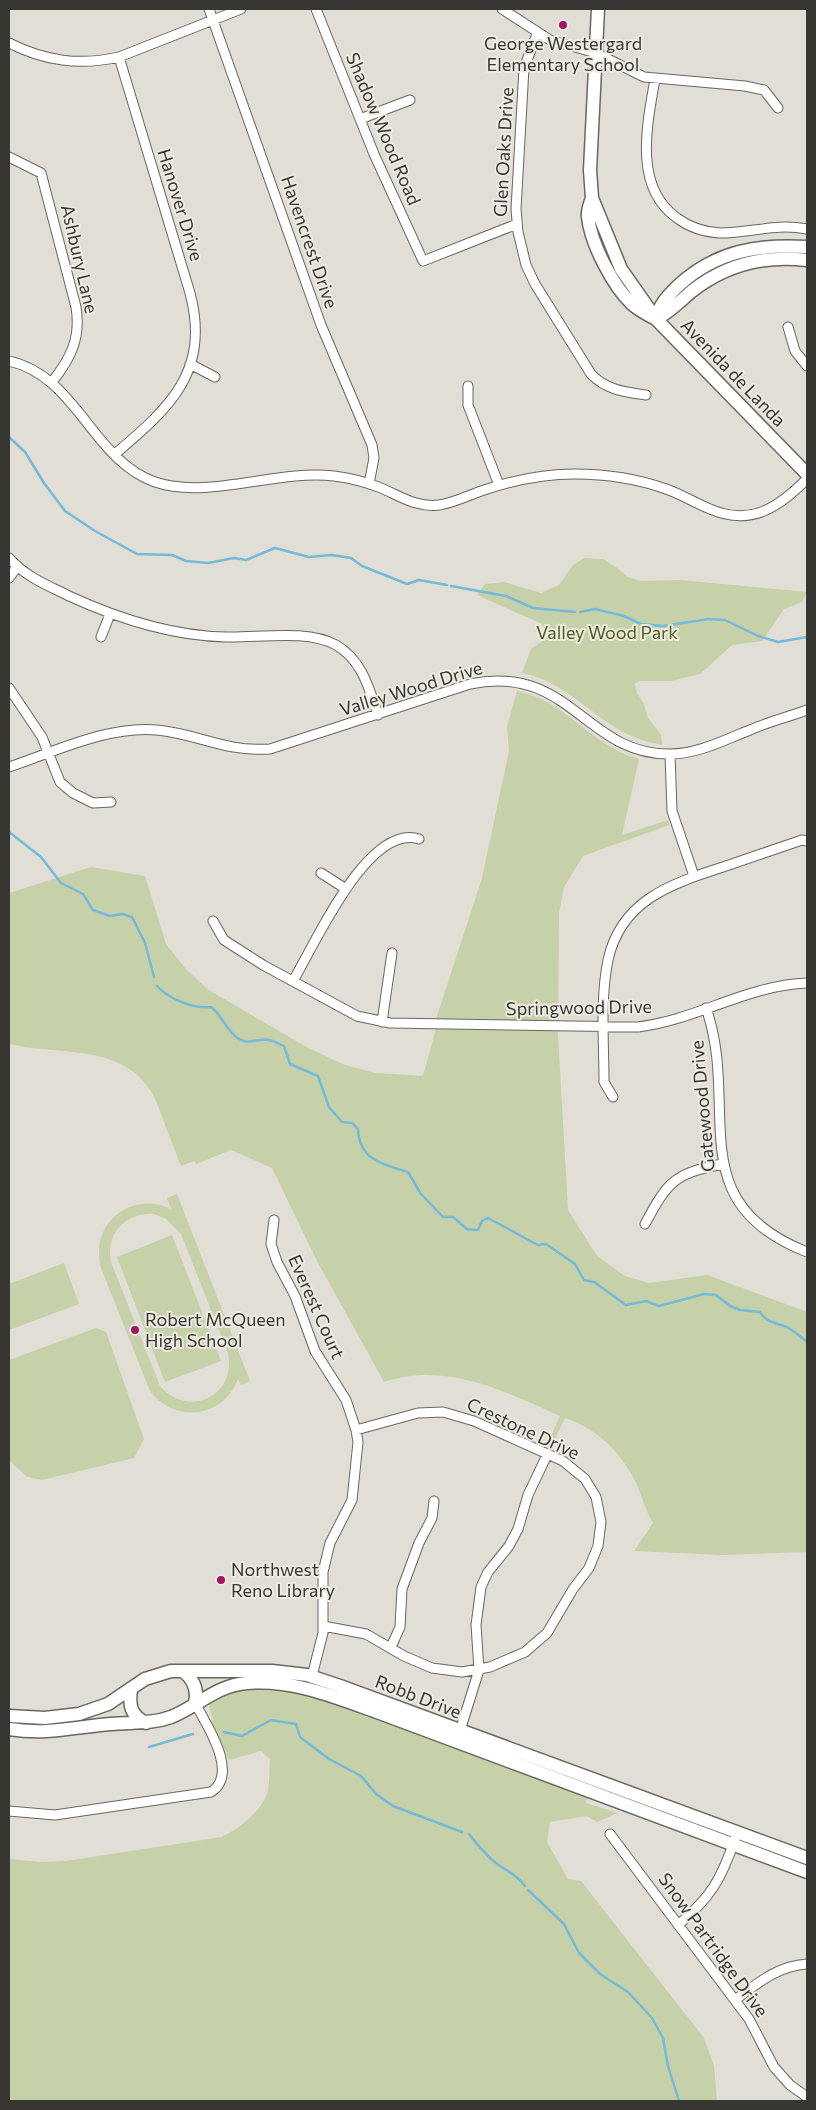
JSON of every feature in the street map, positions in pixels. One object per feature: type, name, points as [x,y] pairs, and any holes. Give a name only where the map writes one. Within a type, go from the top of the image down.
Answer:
[{"type":"street","name":"Havencrest Drive","points":[[209,9],[321,325],[372,445],[374,458],[369,484]]},
{"type":"street","points":[[9,43],[26,52],[57,61],[89,62],[119,57],[241,9]]},
{"type":"street","name":"Shadow Wood Road","points":[[316,9],[360,119],[423,261],[517,224]]},
{"type":"street","points":[[502,9],[537,34],[563,44],[596,52],[632,72],[654,79],[745,86],[764,90],[778,108]]},
{"type":"street","name":"Avenida de Landa","points":[[598,9],[590,170],[592,198],[587,215],[601,257],[610,274],[632,304],[656,319],[807,474]]},
{"type":"street","name":"Glen Oaks Drive","points":[[537,34],[524,68],[517,224],[521,248],[535,284],[591,374],[604,386],[646,395]]},
{"type":"street","name":"Hanover Drive","points":[[115,454],[169,405],[181,386],[190,364],[195,334],[192,302],[119,57]]},
{"type":"street","points":[[654,79],[649,116],[647,161],[652,186],[665,207],[683,222],[706,231],[729,232],[780,226],[807,229]]},
{"type":"street","points":[[360,119],[410,100]]},
{"type":"street","name":"Ashbury Lane","points":[[9,157],[41,173],[76,307],[78,319],[76,343],[66,365],[52,382]]},
{"type":"street","points":[[656,319],[665,298],[691,275],[715,259],[731,253],[768,246],[807,247]]},
{"type":"street","points":[[656,319],[671,310],[703,283],[736,267],[771,258],[807,260]]},
{"type":"street","points":[[788,327],[795,351],[807,366]]},
{"type":"street","points":[[9,361],[26,366],[52,382],[115,454],[140,475],[159,483],[180,488],[314,475],[351,479],[426,506],[448,504],[499,485],[550,475],[574,474],[617,477],[668,489],[723,514],[745,515],[757,514],[778,505],[807,479]]},
{"type":"street","points":[[190,364],[215,378]]},
{"type":"street","points":[[468,386],[468,405],[499,485]]},
{"type":"street","points":[[9,558],[17,567],[36,580],[110,614],[151,627],[200,636],[303,637],[325,640],[344,650],[359,666],[378,715]]},
{"type":"street","points":[[9,578],[17,567]]},
{"type":"street","points":[[101,637],[110,614]]},
{"type":"street","name":"Valley Wood Drive","points":[[9,767],[110,733],[142,729],[174,732],[239,749],[270,749],[470,684],[498,680],[526,683],[554,695],[617,741],[645,752],[670,754],[698,750],[807,710]]},
{"type":"street","points":[[9,688],[42,736],[55,775],[66,788],[93,803],[111,802]]},
{"type":"street","points":[[670,754],[672,811],[694,876]]},
{"type":"street","points":[[293,981],[346,889],[369,858],[386,844],[402,836],[419,838]]},
{"type":"street","points":[[613,1097],[604,1082],[606,974],[608,959],[619,932],[636,909],[647,899],[672,884],[802,840],[807,841]]},
{"type":"street","points":[[321,873],[346,889]]},
{"type":"street","name":"Springwood Drive","points":[[213,921],[218,931],[234,948],[347,1012],[382,1022],[604,1026],[651,1025],[763,989],[807,983]]},
{"type":"street","points":[[382,1022],[392,953]]},
{"type":"street","name":"Gatewood Drive","points":[[706,1008],[714,1042],[721,1111],[722,1164],[732,1191],[750,1217],[772,1236],[807,1252]]},
{"type":"street","points":[[645,1224],[660,1196],[676,1179],[697,1169],[722,1164]]},
{"type":"street","name":"Everest Court","points":[[274,1220],[271,1244],[276,1262],[295,1296],[315,1351],[346,1400],[356,1430],[358,1458],[352,1500],[330,1543],[323,1572],[323,1626],[312,1676]]},
{"type":"street","name":"Crestone Drive","points":[[323,1626],[366,1634],[417,1663],[432,1668],[462,1672],[479,1670],[512,1659],[531,1648],[547,1633],[573,1589],[589,1568],[594,1558],[600,1535],[600,1513],[591,1488],[574,1468],[474,1421],[443,1412],[418,1413],[356,1430]]},
{"type":"street","points":[[458,1737],[479,1670],[476,1625],[481,1587],[488,1572],[509,1546],[518,1529],[528,1495],[547,1455]]},
{"type":"street","points":[[390,1647],[400,1627],[402,1589],[419,1543],[432,1518],[434,1501]]},
{"type":"street","name":"Robb Drive","points":[[9,1716],[45,1718],[79,1714],[108,1704],[155,1675],[170,1672],[260,1670],[312,1676],[458,1737]]},
{"type":"street","points":[[9,1811],[36,1815],[71,1814],[205,1794],[215,1789],[222,1779],[223,1767],[219,1752],[195,1703],[195,1685],[184,1672]]},
{"type":"street","name":"Robb Drive","points":[[9,1729],[60,1731],[107,1724],[146,1723],[171,1717],[218,1690],[234,1685],[260,1683],[287,1685],[324,1693],[458,1737],[735,1839],[807,1872]]},
{"type":"street","points":[[131,1689],[131,1710],[134,1715],[146,1723]]},
{"type":"street","name":"Snow Partridge Drive","points":[[610,1834],[735,2000],[754,2028],[774,2067],[790,2085],[807,2097]]},
{"type":"street","points":[[678,1925],[710,1895],[735,1839]]},
{"type":"street","name":"Robb Drive","points":[[735,1839],[807,1858]]},
{"type":"street","points":[[735,2000],[772,1974],[790,1966],[807,1964]]},
{"type":"green space","name":"Valley Wood Park","points":[[584,558],[603,559],[628,577],[640,581],[681,580],[807,592],[802,602],[784,609],[762,641],[732,645],[700,674],[671,681],[640,681],[635,684],[648,718],[661,735],[662,745],[638,739],[621,731],[559,687],[522,673],[531,649],[547,638],[547,631],[542,624],[477,595],[485,584],[504,582],[541,593],[559,585],[573,565]]},
{"type":"green space","points":[[517,691],[535,696],[551,704],[605,744],[639,759],[622,835],[668,820],[669,825],[583,856],[564,887],[559,913],[558,1034],[568,1210],[597,1256],[625,1276],[649,1283],[707,1275],[807,1312],[807,1552],[721,1555],[634,1551],[653,1523],[636,1482],[627,1467],[613,1448],[595,1433],[565,1418],[551,1447],[547,1445],[560,1416],[518,1397],[474,1382],[452,1377],[430,1375],[407,1376],[384,1382],[317,1261],[272,1168],[231,1150],[196,1164],[194,1161],[181,1166],[154,1096],[141,1079],[126,1067],[108,1059],[89,1054],[9,1044],[9,893],[91,867],[145,876],[166,944],[185,968],[207,989],[308,1048],[345,1065],[375,1073],[423,1076],[435,1032],[437,1016],[482,878],[509,751],[507,727]]},
{"type":"green space","points":[[177,1194],[250,1381],[241,1385],[238,1379],[231,1392],[221,1402],[210,1409],[198,1412],[172,1409],[160,1402],[150,1391],[101,1268],[99,1252],[101,1238],[107,1225],[116,1215],[128,1208],[142,1204],[156,1204],[171,1209],[167,1198]],"holes":[[[144,1214],[154,1214],[166,1219],[181,1234],[228,1353],[229,1368],[225,1381],[218,1391],[208,1398],[196,1401],[184,1401],[171,1396],[160,1386],[111,1262],[111,1242],[120,1227],[127,1221]]]},
{"type":"green space","points":[[172,1235],[221,1361],[165,1382],[117,1257]]},
{"type":"green space","points":[[64,1263],[79,1304],[9,1330],[9,1284]]},
{"type":"green space","points":[[96,1328],[106,1332],[144,1439],[134,1458],[42,1480],[27,1477],[9,1460],[9,1360]]},
{"type":"green space","points":[[253,1690],[291,1692],[321,1699],[587,1797],[586,1803],[618,1813],[597,1822],[587,1816],[550,1822],[547,1842],[568,1879],[581,1881],[704,2038],[714,2066],[717,2101],[9,2101],[9,1859],[42,1862],[66,1861],[222,1837],[248,1820],[259,1808],[267,1794],[270,1759],[261,1751],[229,1760],[211,1721],[213,1720],[208,1703],[224,1695]]},
{"type":"waterway","points":[[9,437],[25,452],[44,483],[65,511],[95,531],[137,554],[172,555],[186,561],[208,563],[234,558],[246,560],[275,548],[309,557],[332,555],[351,558],[362,566],[407,584],[419,580],[447,585]]},
{"type":"waterway","points":[[451,586],[506,596],[533,608],[575,612]]},
{"type":"waterway","points":[[580,612],[595,609],[624,616],[641,624],[663,626],[709,619],[725,620],[758,636],[778,642],[807,637]]},
{"type":"waterway","points":[[9,832],[41,857],[61,883],[83,894],[93,910],[110,916],[122,914],[132,917],[145,943],[154,977]]},
{"type":"waterway","points":[[157,986],[168,995],[189,1005],[211,1007],[231,1032],[243,1041],[269,1040],[284,1046],[290,1064],[318,1076],[329,1107],[342,1122],[352,1123],[358,1129],[359,1139],[368,1154],[374,1160],[408,1172],[421,1194],[443,1217],[453,1217],[467,1229],[478,1230],[482,1221],[488,1218],[538,1245],[546,1244],[575,1264],[584,1280],[594,1282],[626,1305],[646,1301],[659,1306],[704,1294],[716,1295],[730,1306],[740,1310],[760,1312],[769,1321],[787,1327],[807,1342]]},
{"type":"waterway","points":[[224,1732],[242,1736],[271,1720],[296,1724],[300,1737],[329,1759],[361,1776],[376,1794],[393,1806],[462,1832]]},
{"type":"waterway","points":[[149,1747],[193,1734]]},
{"type":"waterway","points":[[469,1834],[489,1857],[515,1876],[525,1886]]},
{"type":"waterway","points":[[528,1890],[564,1924],[579,1953],[600,1974],[628,1992],[652,2018],[663,2038],[668,2066],[679,2101]]},
{"type":"place","name":"George Westergard Elementary School","points":[[563,25]]},
{"type":"place","name":"Robert McQueen High School","points":[[135,1330]]},
{"type":"place","name":"Northwest Reno Library","points":[[221,1580]]}]
